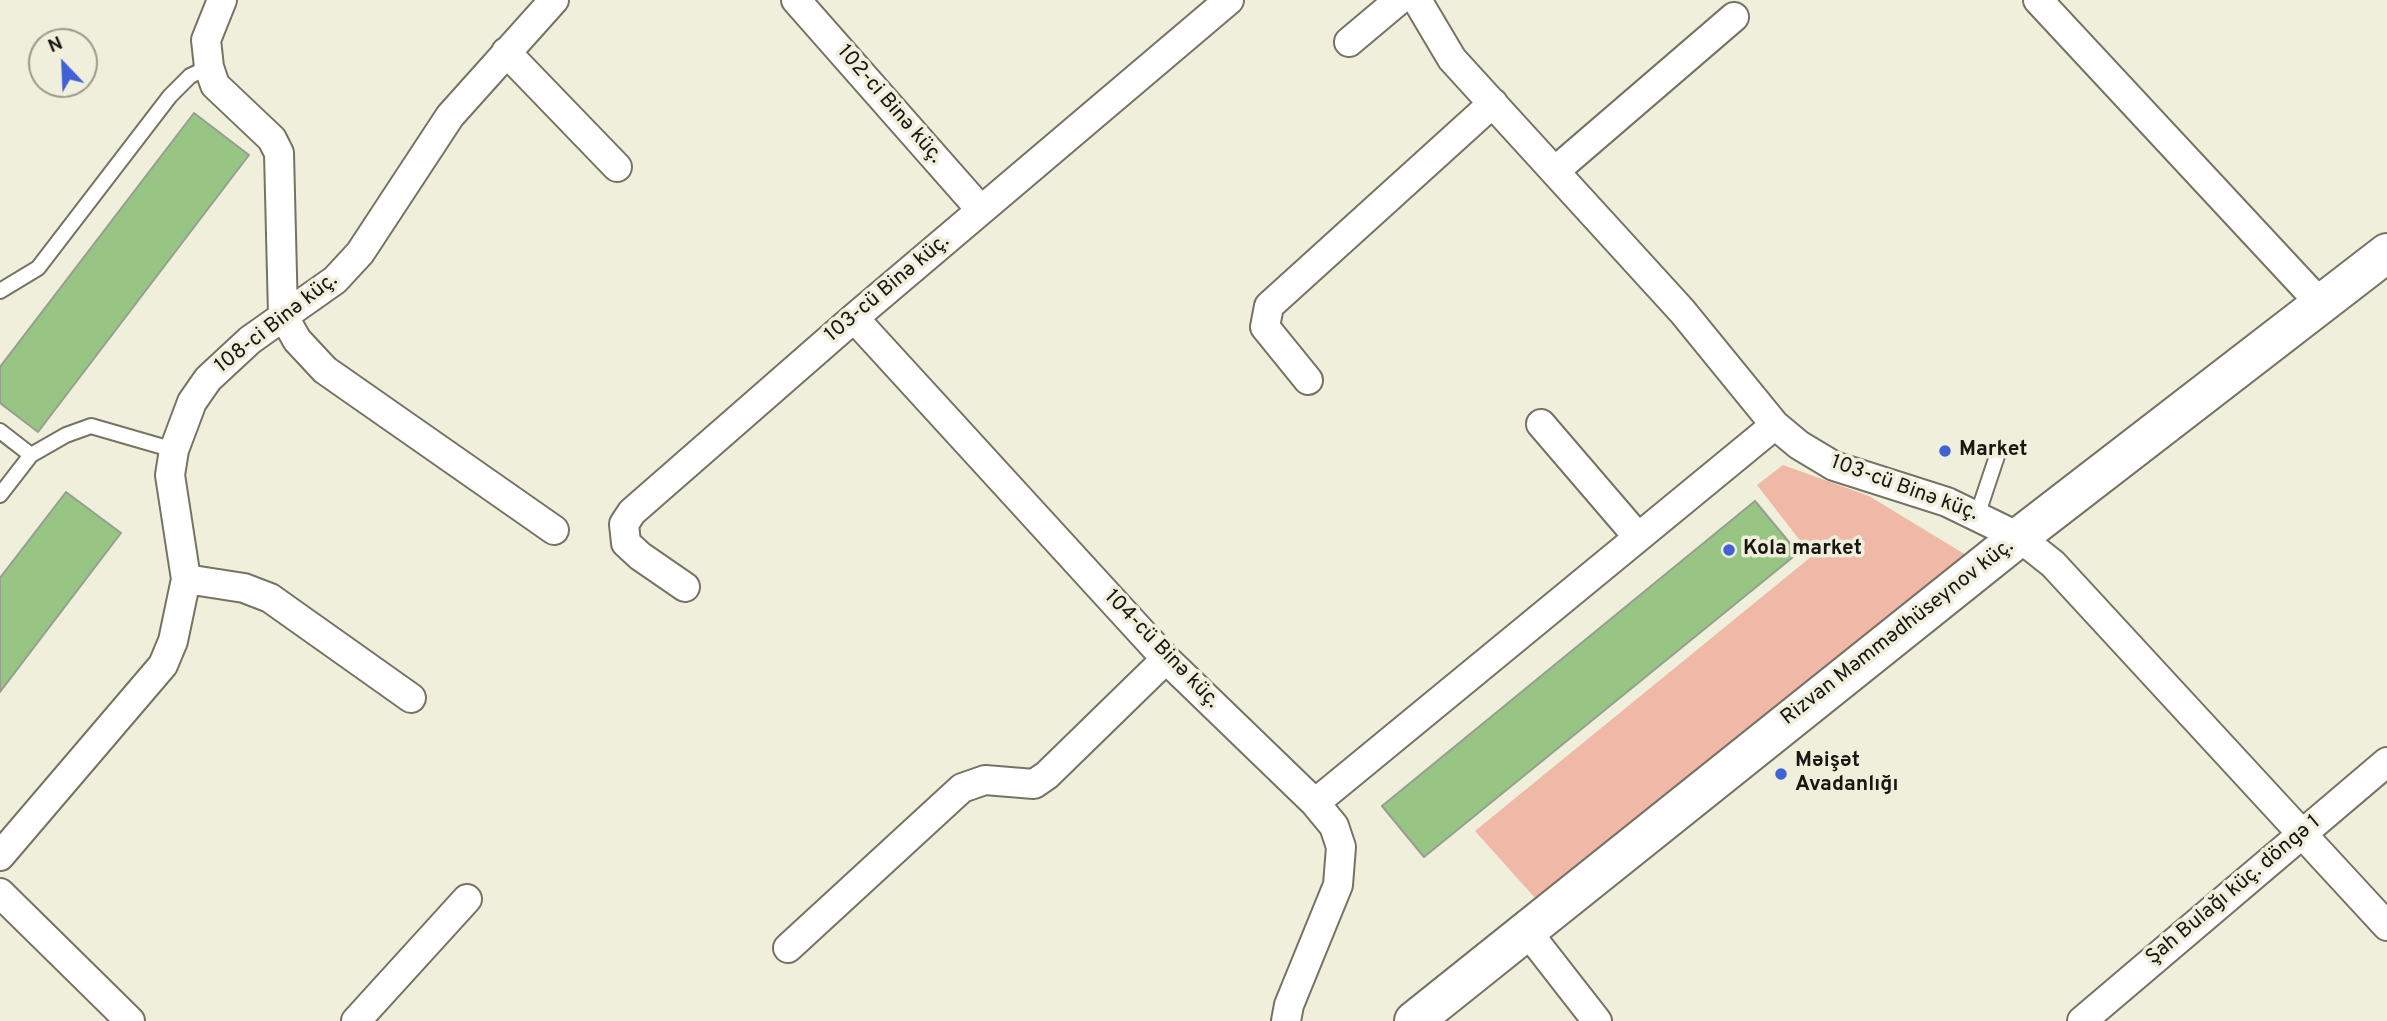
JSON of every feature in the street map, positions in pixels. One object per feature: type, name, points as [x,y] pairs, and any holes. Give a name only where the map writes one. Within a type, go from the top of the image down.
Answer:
[{"type":"street","points":[[222,0],[206,40],[209,67],[215,85],[271,139],[279,153],[283,315],[297,340],[325,370],[554,530]]},
{"type":"street","name":"108-ci Binə küç.","points":[[0,856],[163,665],[173,641],[186,579],[170,475],[174,450],[192,402],[208,379],[283,315],[335,280],[360,253],[450,116],[554,0]]},
{"type":"street","name":"102-ci Binə küç.","points":[[796,0],[982,210]]},
{"type":"street","name":"103-cü Binə küç.","points":[[685,587],[626,543],[624,524],[632,512],[854,318],[1228,0]]},
{"type":"street","points":[[1349,42],[1399,0]]},
{"type":"street","name":"103-cü Binə küç.","points":[[1417,0],[1452,59],[1682,311],[1775,425],[1799,445],[1834,466],[1947,502],[2019,537],[2053,564],[2092,603],[2301,835],[2387,926]]},
{"type":"street","points":[[2038,0],[2320,303]]},
{"type":"street","points":[[1555,171],[1734,17]]},
{"type":"street","points":[[506,52],[617,167]]},
{"type":"street","points":[[1308,380],[1265,327],[1269,306],[1493,103]]},
{"type":"street","name":"Rizvan Məmmədhüseynov küç.","points":[[1414,1021],[2019,537],[2387,253]]},
{"type":"street","name":"104-cü Binə küç.","points":[[854,318],[1166,659],[1315,803],[1334,826],[1341,847],[1338,885],[1289,1005],[1286,1021]]},
{"type":"street","points":[[1541,424],[1638,537]]},
{"type":"street","points":[[1315,803],[1775,425]]},
{"type":"street","points":[[186,579],[244,588],[270,598],[411,698]]},
{"type":"street","points":[[788,948],[962,788],[985,780],[1034,784],[1041,780],[1166,659]]},
{"type":"street","name":"Şah Bulağı küç. döngə 1","points":[[2082,1021],[2387,762]]},
{"type":"street","points":[[0,893],[130,1021]]},
{"type":"street","points":[[356,1021],[467,899]]},
{"type":"street","points":[[1526,930],[1597,1021]]},
{"type":"lane","points":[[0,291],[38,268],[170,96],[190,76],[209,67]]},
{"type":"lane","points":[[0,495],[31,455],[66,435],[91,426],[174,450]]},
{"type":"lane","points":[[0,431],[31,455]]},
{"type":"lane","points":[[1977,516],[1998,453]]},
{"type":"shaded area","points":[[1783,465],[1869,496],[1966,555],[1536,899],[1475,831],[1812,556],[1757,485]]},
{"type":"building","points":[[194,113],[249,155],[38,432],[0,403],[0,367]]},
{"type":"building","points":[[66,492],[121,533],[0,692],[0,578]]},
{"type":"building","points":[[1755,501],[1798,553],[1424,857],[1382,806]]},
{"type":"place","name":"Market","points":[[1945,451]]},
{"type":"place","name":"Kola market","points":[[1729,550]]},
{"type":"place","name":"Məişət Avadanlığı","points":[[1781,774]]}]
